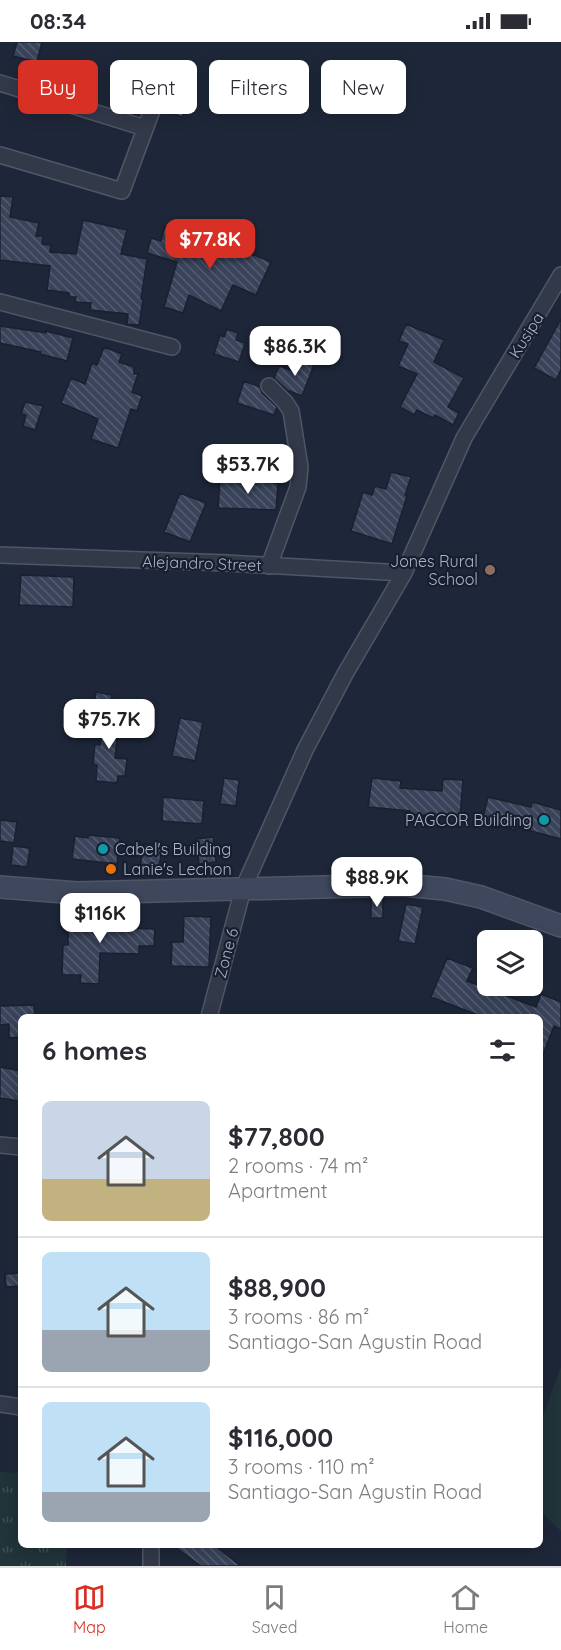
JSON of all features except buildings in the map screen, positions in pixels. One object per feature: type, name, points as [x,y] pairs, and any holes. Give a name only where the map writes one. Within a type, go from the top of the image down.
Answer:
[{"type":"main road","points":[[0,886],[76,893],[403,885],[480,897],[561,926]]},
{"type":"street","points":[[0,83],[145,128]]},
{"type":"street","points":[[0,155],[122,191],[150,114]]},
{"type":"street","name":"Kusipa","points":[[404,573],[465,438],[561,275]]},
{"type":"street","points":[[0,302],[172,347]]},
{"type":"street","points":[[269,386],[291,411],[300,467],[298,488],[269,566]]},
{"type":"street","name":"Alejandro Street","points":[[0,555],[404,573]]},
{"type":"street","name":"Zone 6","points":[[210,1014],[243,890],[305,750],[345,674],[404,573]]},
{"type":"street","points":[[0,1145],[18,1147]]},
{"type":"street","points":[[0,1404],[18,1407]]},
{"type":"street","points":[[151,1548],[151,1566]]},
{"type":"green space","points":[[561,1367],[561,1531],[543,1514],[543,1415]]},
{"type":"green space","points":[[0,1472],[18,1473],[18,1548],[67,1548],[66,1566],[0,1566]]},
{"type":"place","name":"Jones Rural School","points":[[490,570]]},
{"type":"place","name":"PAGCOR Building","points":[[544,820]]},
{"type":"place","name":"Cabel's Building","points":[[103,849]]},
{"type":"place","name":"Lanie's Lechon","points":[[111,869]]}]
